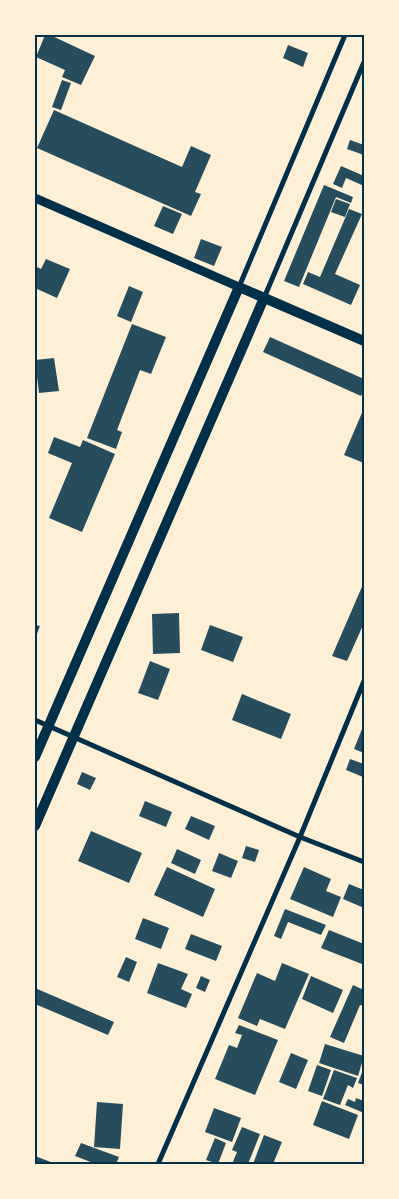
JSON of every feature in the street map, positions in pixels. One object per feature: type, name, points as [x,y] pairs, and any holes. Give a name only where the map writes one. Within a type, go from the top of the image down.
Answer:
[{"type":"main road","points":[[35,757],[239,287],[364,341]]},
{"type":"main road","points":[[35,826],[264,298]]},
{"type":"street","points":[[35,198],[239,287],[345,35]]},
{"type":"street","points":[[264,298],[364,62]]},
{"type":"street","points":[[158,1164],[300,837],[364,681]]},
{"type":"street","points":[[35,720],[300,837],[364,862]]},
{"type":"building","points":[[45,35],[50,35],[95,56],[81,85],[62,77],[65,70],[36,57]]},
{"type":"building","points":[[288,45],[308,53],[303,67],[283,58]]},
{"type":"building","points":[[62,80],[71,83],[61,110],[52,107]]},
{"type":"building","points":[[54,110],[182,167],[191,146],[211,155],[195,192],[201,194],[191,216],[37,148]]},
{"type":"building","points":[[350,140],[364,145],[364,155],[347,149]]},
{"type":"building","points":[[341,166],[364,176],[364,186],[346,178],[342,188],[333,184]]},
{"type":"building","points":[[324,185],[353,197],[351,203],[336,197],[299,287],[284,281]]},
{"type":"building","points":[[336,199],[350,204],[345,217],[331,212]]},
{"type":"building","points":[[163,206],[182,214],[173,234],[154,226]]},
{"type":"building","points":[[349,209],[362,214],[335,274],[360,285],[351,305],[303,284],[308,272],[320,277]]},
{"type":"building","points":[[201,239],[222,247],[214,266],[194,258]]},
{"type":"building","points":[[46,259],[70,269],[57,298],[35,288],[35,266],[41,269]]},
{"type":"building","points":[[129,286],[143,292],[131,322],[117,316]]},
{"type":"building","points":[[132,324],[166,337],[151,374],[140,370],[117,430],[122,432],[116,449],[87,438]]},
{"type":"building","points":[[270,337],[364,379],[364,389],[361,396],[263,352]]},
{"type":"building","points":[[54,358],[59,391],[39,393],[35,360]]},
{"type":"building","points":[[364,408],[364,463],[344,455]]},
{"type":"building","points":[[54,437],[80,447],[83,440],[115,454],[82,532],[49,518],[72,463],[48,453]]},
{"type":"building","points":[[364,582],[364,623],[347,661],[332,656]]},
{"type":"building","points":[[179,613],[180,653],[153,654],[152,614]]},
{"type":"building","points":[[35,625],[40,626],[35,639]]},
{"type":"building","points":[[210,625],[243,637],[233,662],[201,650]]},
{"type":"building","points":[[150,661],[170,669],[158,700],[138,693]]},
{"type":"building","points":[[242,694],[291,714],[281,739],[232,720]]},
{"type":"building","points":[[364,724],[364,753],[354,749]]},
{"type":"building","points":[[350,759],[364,764],[363,777],[346,770]]},
{"type":"building","points":[[82,772],[96,778],[90,790],[77,784]]},
{"type":"building","points":[[145,801],[172,812],[166,827],[139,816]]},
{"type":"building","points":[[191,816],[215,826],[209,840],[185,829]]},
{"type":"building","points":[[91,831],[142,853],[129,883],[78,861]]},
{"type":"building","points":[[246,846],[259,850],[255,862],[242,858]]},
{"type":"building","points":[[177,849],[201,860],[195,874],[171,863]]},
{"type":"building","points":[[219,853],[238,861],[231,878],[212,871]]},
{"type":"building","points":[[167,867],[215,889],[203,917],[154,895]]},
{"type":"building","points":[[304,867],[331,879],[326,891],[341,897],[333,917],[290,899]]},
{"type":"building","points":[[349,884],[364,890],[364,908],[343,899]]},
{"type":"building","points":[[285,909],[326,925],[321,935],[288,922],[281,939],[274,936]]},
{"type":"building","points":[[143,918],[169,928],[161,949],[135,939]]},
{"type":"building","points":[[329,930],[364,944],[362,964],[321,948]]},
{"type":"building","points":[[191,934],[222,946],[216,961],[185,949]]},
{"type":"building","points":[[126,957],[137,962],[129,982],[117,977]]},
{"type":"building","points":[[158,963],[188,974],[181,989],[192,994],[186,1008],[147,993]]},
{"type":"building","points":[[282,963],[309,974],[285,1029],[260,1019],[257,1026],[238,1018],[257,973],[275,981]]},
{"type":"building","points":[[201,976],[210,980],[205,992],[196,988]]},
{"type":"building","points":[[311,976],[343,990],[333,1013],[302,999]]},
{"type":"building","points":[[353,985],[364,990],[364,1006],[360,1005],[344,1043],[330,1037]]},
{"type":"building","points":[[35,988],[114,1022],[108,1035],[35,1004]]},
{"type":"building","points":[[239,1025],[278,1040],[255,1095],[215,1079],[229,1045],[237,1048],[242,1035],[235,1033]]},
{"type":"building","points":[[325,1044],[364,1056],[358,1076],[319,1063]]},
{"type":"building","points":[[291,1053],[308,1060],[296,1089],[279,1082]]},
{"type":"building","points":[[317,1065],[331,1070],[322,1096],[308,1091]]},
{"type":"building","points":[[364,1067],[364,1085],[358,1083]]},
{"type":"building","points":[[334,1070],[357,1078],[353,1088],[348,1085],[340,1105],[323,1099]]},
{"type":"building","points":[[356,1098],[364,1101],[364,1113],[345,1105],[348,1099],[355,1102]]},
{"type":"building","points":[[322,1101],[358,1115],[349,1139],[313,1125]]},
{"type":"building","points":[[97,1102],[123,1104],[120,1149],[94,1147]]},
{"type":"building","points":[[214,1108],[241,1118],[232,1142],[205,1132]]},
{"type":"building","points":[[242,1127],[260,1134],[248,1164],[232,1164],[237,1152],[232,1150]]},
{"type":"building","points":[[264,1135],[282,1142],[273,1164],[253,1164]]},
{"type":"building","points":[[215,1138],[226,1143],[218,1164],[206,1160]]},
{"type":"building","points":[[81,1143],[119,1157],[116,1164],[96,1164],[75,1156]]},
{"type":"building","points":[[35,1156],[56,1164],[35,1164]]}]
